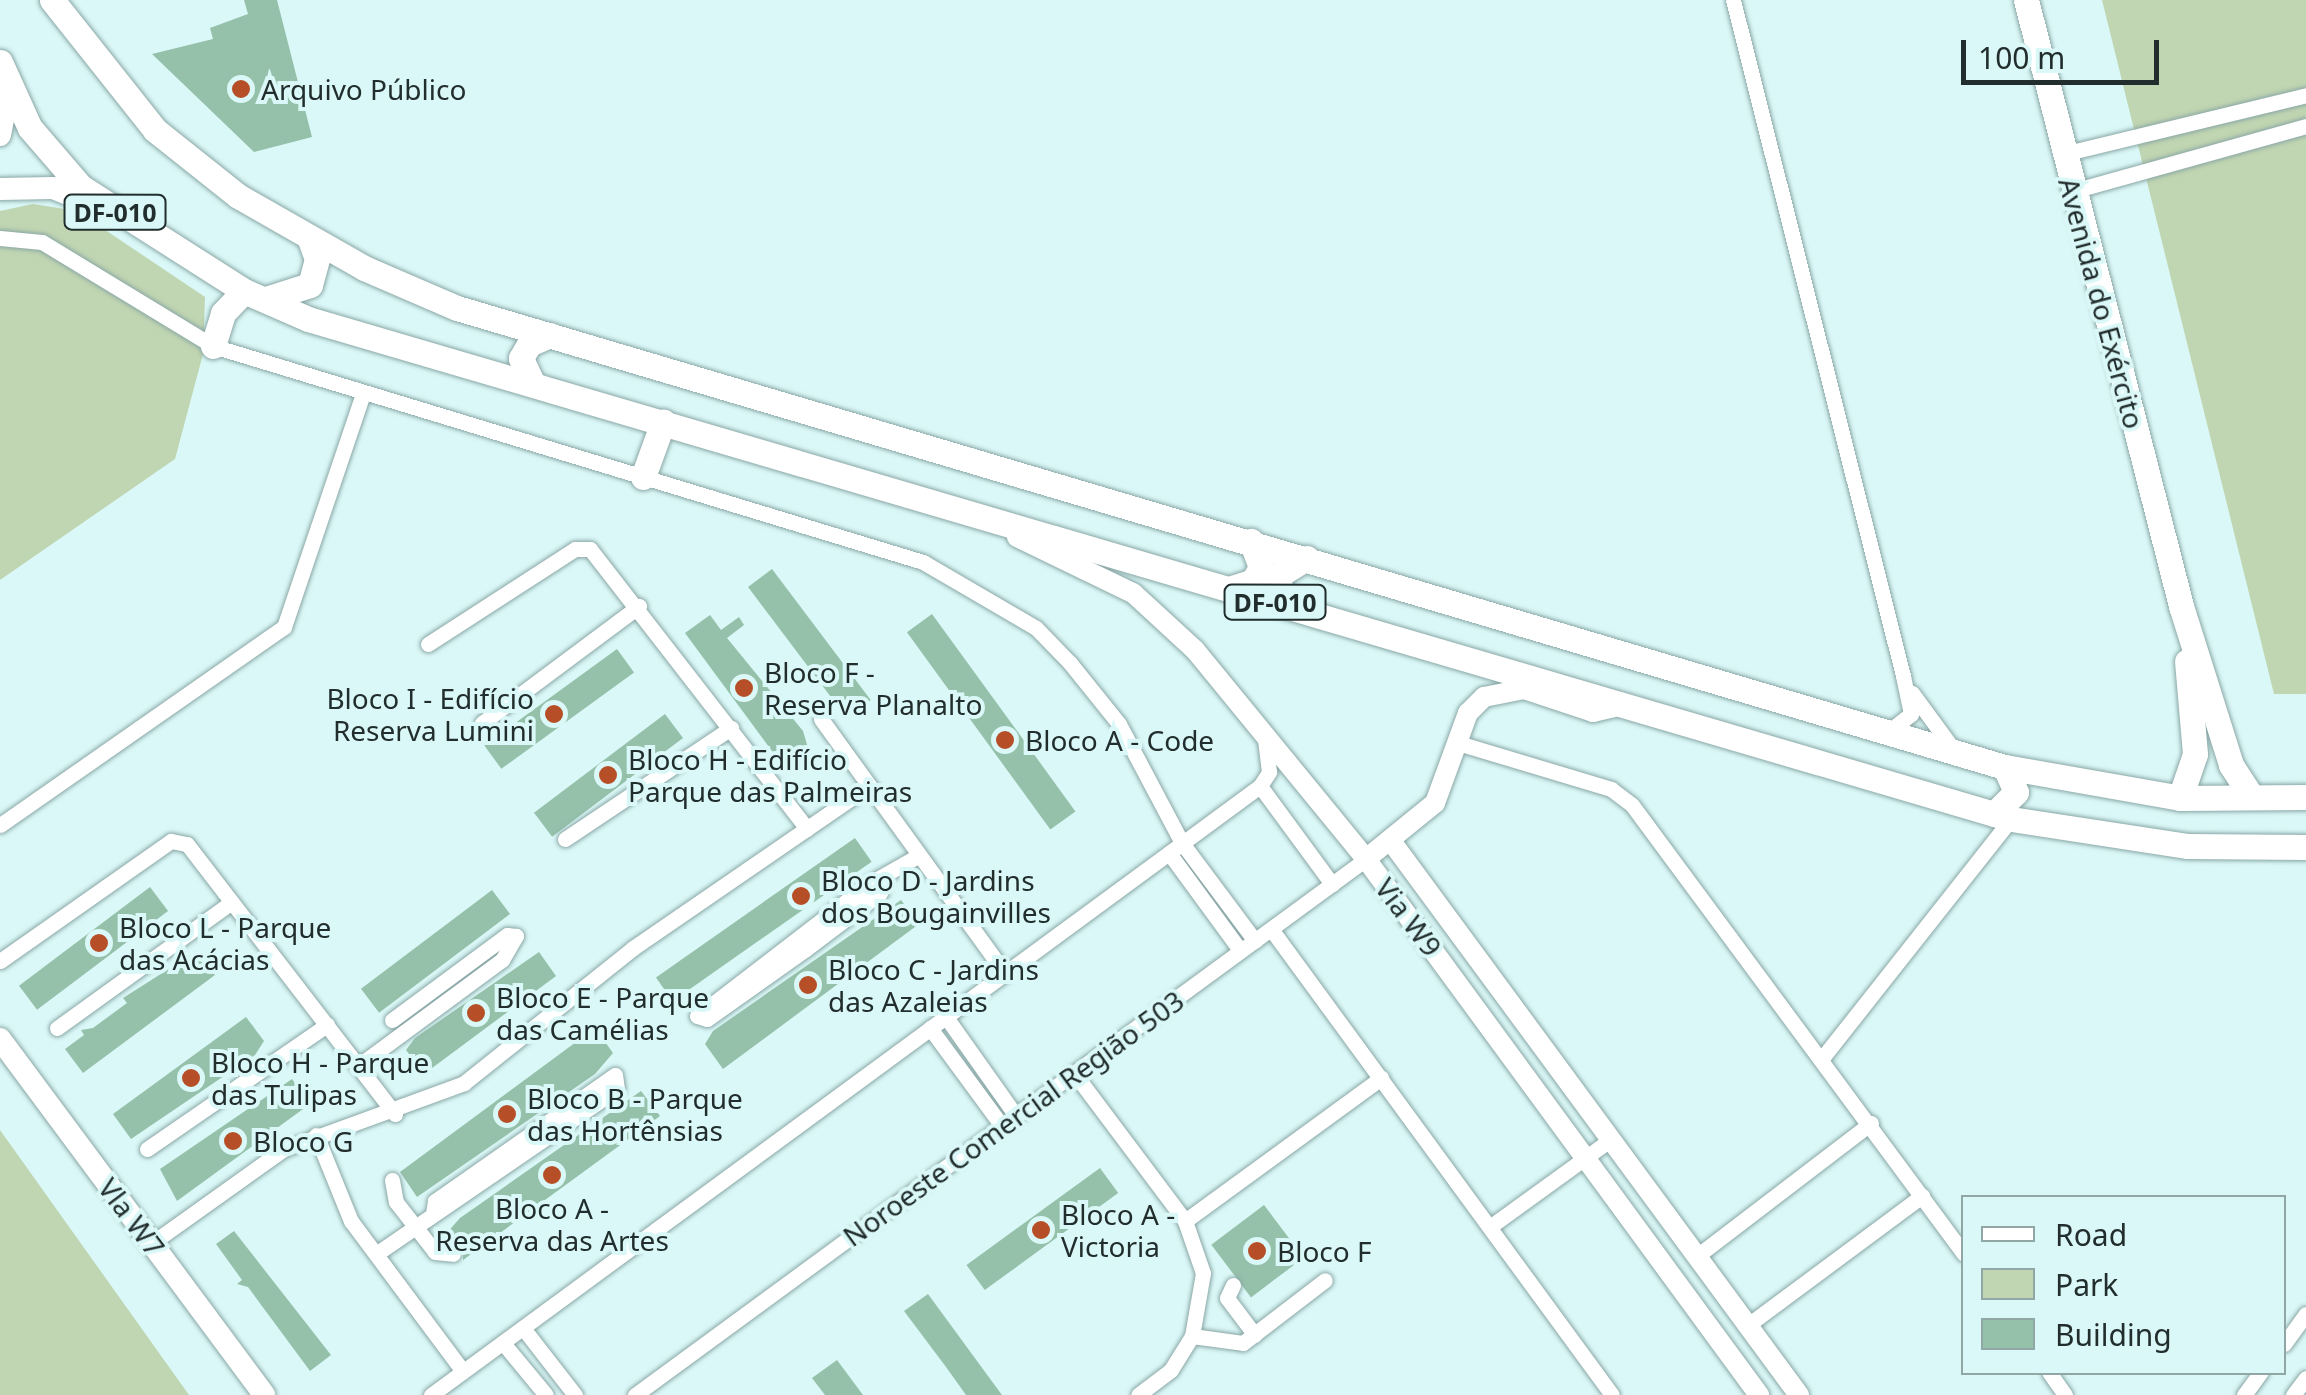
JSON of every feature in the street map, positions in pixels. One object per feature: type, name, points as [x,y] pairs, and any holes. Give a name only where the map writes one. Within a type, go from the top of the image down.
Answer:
[{"type":"main road","name":"Avenida do Exército","points":[[2026,0],[2180,606],[2232,765],[2252,798]]},
{"type":"main road","name":"DF-010","points":[[52,2],[155,130],[238,196],[310,240],[457,308],[2005,767],[2180,798],[2306,797]]},
{"type":"main road","name":"DF-010","points":[[0,62],[9,89],[52,158],[128,221],[250,294],[984,522],[1287,605],[2003,817],[2188,846],[2306,847]]},
{"type":"main road","points":[[0,135],[9,89]]},
{"type":"main road","points":[[0,189],[53,188],[128,221]]},
{"type":"main road","points":[[213,346],[223,312],[250,294],[276,300],[310,284],[317,260],[310,240]]},
{"type":"main road","points":[[532,382],[521,358],[529,344],[550,336]]},
{"type":"main road","points":[[643,477],[663,422]]},
{"type":"main road","points":[[1229,589],[1252,580],[1260,567],[1251,542]]},
{"type":"main road","points":[[1287,605],[1276,577],[1306,558]]},
{"type":"main road","name":"Avenida do Exército","points":[[2180,606],[2195,754],[2180,798]]},
{"type":"main road","points":[[2003,817],[2016,792],[2005,767]]},
{"type":"main road","name":"Vla W7","points":[[0,1039],[264,1395]]},
{"type":"street","points":[[1733,0],[1903,676],[1911,714],[1889,732]]},
{"type":"street","points":[[2064,154],[2306,95]]},
{"type":"street","points":[[2072,191],[2306,126]]},
{"type":"street","points":[[0,238],[58,250],[213,346],[922,562],[1036,628],[1120,724],[1175,848],[1248,946]]},
{"type":"street","points":[[0,825],[284,627],[363,393]]},
{"type":"street","name":"Via W9","points":[[984,522],[1133,593],[1195,650],[1366,858],[1758,1395]]},
{"type":"street","points":[[428,644],[575,549],[600,554],[807,829]]},
{"type":"street","points":[[482,723],[638,606]]},
{"type":"street","points":[[1903,676],[1928,721],[1960,753]]},
{"type":"street","name":"Noroeste Comercial Região 503","points":[[634,1395],[1391,841],[1435,804],[1468,713],[1500,688],[1594,712],[1624,705]]},
{"type":"street","points":[[821,719],[866,788],[1004,972]]},
{"type":"street","points":[[565,839],[730,728]]},
{"type":"street","points":[[431,1395],[1260,786],[1269,772],[1262,731]]},
{"type":"street","points":[[1458,743],[1611,789],[1632,804],[1961,1250]]},
{"type":"street","points":[[1260,786],[1332,884]]},
{"type":"street","points":[[152,1244],[316,1135],[395,1114],[464,1083],[633,948],[866,788]]},
{"type":"street","points":[[1822,1058],[2003,817]]},
{"type":"street","points":[[0,960],[171,841],[188,844],[229,904],[395,1114]]},
{"type":"street","name":"Via W9","points":[[1391,841],[1799,1395]]},
{"type":"street","points":[[884,880],[861,907],[700,1020],[699,1009],[918,856]]},
{"type":"street","points":[[58,1028],[229,904]]},
{"type":"street","points":[[1271,929],[1612,1395]]},
{"type":"street","points":[[358,1066],[513,951],[516,936],[507,934],[392,1020]]},
{"type":"street","points":[[946,1017],[1016,1116]]},
{"type":"street","points":[[147,1149],[327,1025]]},
{"type":"street","points":[[930,1028],[1002,1126]]},
{"type":"street","points":[[1074,1073],[1185,1221],[1202,1272],[1192,1336],[1172,1370],[1141,1394]]},
{"type":"street","points":[[376,1254],[617,1089],[615,1076],[435,1202],[433,1213]]},
{"type":"street","points":[[1185,1221],[1381,1078]]},
{"type":"street","points":[[1544,1099],[1572,1086]]},
{"type":"street","points":[[1697,1256],[1870,1122]]},
{"type":"street","points":[[316,1135],[343,1206],[463,1371]]},
{"type":"street","points":[[1491,1226],[1611,1139]]},
{"type":"street","points":[[392,1180],[392,1194],[435,1252],[453,1254]]},
{"type":"street","points":[[1748,1324],[1922,1196]]},
{"type":"street","points":[[1650,1244],[1674,1225]]},
{"type":"street","points":[[1192,1336],[1237,1346],[1325,1280]]},
{"type":"street","points":[[1234,1285],[1225,1294],[1255,1335]]},
{"type":"street","points":[[2286,1341],[2306,1314]]},
{"type":"street","points":[[523,1328],[575,1395]]},
{"type":"street","points":[[503,1343],[546,1395]]},
{"type":"street","points":[[2292,1395],[2306,1378]]},
{"type":"green space","points":[[2102,0],[2306,0],[2306,694],[2274,694]]},
{"type":"green space","points":[[33,204],[77,211],[205,297],[203,354],[175,459],[0,580],[0,211]]},
{"type":"green space","points":[[0,1130],[189,1395],[0,1395]]},
{"type":"building","name":"Arquivo Público","points":[[244,0],[277,0],[312,137],[254,152],[152,54],[213,39],[210,28],[248,14]]},
{"type":"building","points":[[772,569],[871,700],[847,718],[748,587]]},
{"type":"building","name":"Bloco A - Code","points":[[932,614],[1075,811],[1050,830],[907,632]]},
{"type":"building","name":"Bloco F - Reserva Planalto","points":[[710,615],[721,630],[739,617],[744,625],[727,638],[803,731],[808,748],[783,766],[685,633]]},
{"type":"building","name":"Bloco I - Edifício Reserva Lumini","points":[[617,649],[634,672],[501,769],[484,745]]},
{"type":"building","name":"Bloco H - Edifício Parque das Palmeiras","points":[[665,714],[683,738],[552,837],[534,813]]},
{"type":"building","name":"Bloco D - Jardins dos Bougainvilles","points":[[855,838],[872,862],[673,1001],[656,977]]},
{"type":"building","name":"Bloco L - Parque das Acácias","points":[[150,887],[168,911],[37,1010],[19,986]]},
{"type":"building","points":[[492,890],[510,914],[379,1013],[361,989]]},
{"type":"building","name":"Bloco C - Jardins das Azaleias","points":[[901,900],[919,924],[723,1069],[705,1044],[713,1031]]},
{"type":"building","points":[[197,951],[215,975],[83,1073],[65,1049],[84,1035],[81,1030],[93,1028],[127,1003],[123,998]]},
{"type":"building","name":"Bloco E - Parque das Camélias","points":[[539,952],[556,976],[424,1074],[406,1050],[415,1038]]},
{"type":"building","name":"Bloco H - Parque das Tulipas","points":[[246,1017],[264,1041],[255,1055],[131,1139],[113,1114]]},
{"type":"building","name":"Bloco B - Parque das Hortênsias","points":[[595,1028],[613,1053],[595,1074],[417,1197],[400,1172]]},
{"type":"building","name":"Bloco G","points":[[292,1079],[310,1104],[177,1201],[160,1169]]},
{"type":"building","name":"Bloco A - Reserva das Artes","points":[[641,1091],[660,1116],[463,1260],[463,1249],[445,1235],[460,1218]]},
{"type":"building","name":"Bloco A - Victoria","points":[[1100,1168],[1118,1193],[985,1290],[967,1265]]},
{"type":"building","name":"Bloco F","points":[[1264,1205],[1304,1258],[1251,1297],[1211,1245]]},
{"type":"building","points":[[234,1231],[331,1355],[310,1371],[248,1287],[237,1284],[242,1280],[216,1244]]},
{"type":"building","points":[[928,1294],[1002,1395],[966,1395],[904,1311]]},
{"type":"building","points":[[837,1360],[863,1395],[825,1395],[812,1378]]},
{"type":"place","name":"Arquivo Público","points":[[241,89]]},
{"type":"place","name":"Bloco F - Reserva Planalto","points":[[744,688]]},
{"type":"place","name":"Bloco I - Edifício Reserva Lumini","points":[[554,714]]},
{"type":"place","name":"Bloco A - Code","points":[[1005,740]]},
{"type":"place","name":"Bloco H - Edifício Parque das Palmeiras","points":[[608,775]]},
{"type":"place","name":"Bloco D - Jardins dos Bougainvilles","points":[[801,896]]},
{"type":"place","name":"Bloco L - Parque das Acácias","points":[[99,943]]},
{"type":"place","name":"Bloco C - Jardins das Azaleias","points":[[808,985]]},
{"type":"place","name":"Bloco E - Parque das Camélias","points":[[476,1013]]},
{"type":"place","name":"Bloco H - Parque das Tulipas","points":[[191,1078]]},
{"type":"place","name":"Bloco B - Parque das Hortênsias","points":[[507,1114]]},
{"type":"place","name":"Bloco G","points":[[233,1141]]},
{"type":"place","name":"Bloco A - Reserva das Artes","points":[[552,1175]]},
{"type":"place","name":"Bloco A - Victoria","points":[[1041,1230]]},
{"type":"place","name":"Bloco F","points":[[1257,1251]]}]
